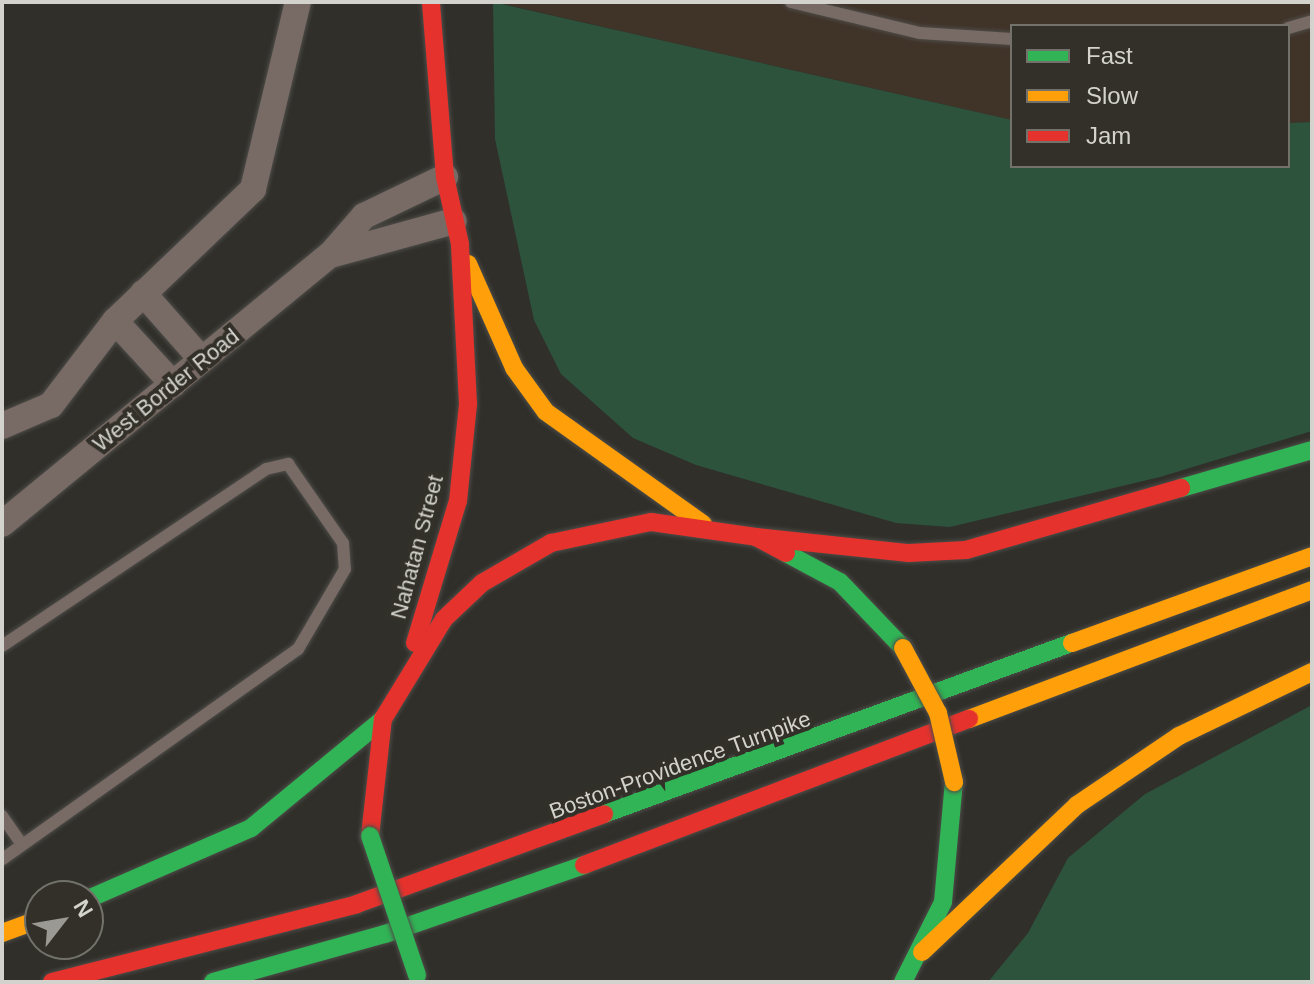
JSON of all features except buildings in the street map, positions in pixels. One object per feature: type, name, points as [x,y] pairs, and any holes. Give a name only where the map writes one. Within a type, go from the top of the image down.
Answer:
[{"type":"main road","name":"Nahatan Street","points":[[431,2],[445,177],[457,232],[514,368],[546,412],[704,525]]},
{"type":"main road","name":"Nahatan Street","points":[[407,670],[464,458],[457,232]]},
{"type":"main road","points":[[420,979],[403,950],[370,836],[383,719],[407,670],[444,619],[482,583],[551,543],[651,522],[704,525],[756,537],[909,553],[966,550],[1312,450]]},
{"type":"main road","points":[[756,537],[840,582],[903,648],[938,713],[954,782],[952,860],[922,952]]},
{"type":"main road","name":"Boston-Providence Turnpike","points":[[52,982],[357,904],[1312,556]]},
{"type":"main road","points":[[213,982],[385,934],[557,875],[1312,590]]},
{"type":"main road","points":[[903,982],[922,952],[1077,805],[1179,736],[1312,672]]},
{"type":"main road","points":[[104,892],[251,828],[383,719]]},
{"type":"main road","points":[[2,933],[24,925]]},
{"type":"street","points":[[2,426],[38,417],[51,405],[115,321],[253,189],[298,2]]},
{"type":"street","points":[[330,255],[364,216],[445,177]]},
{"type":"street","points":[[330,255],[457,232]]},
{"type":"street","name":"West Border Road","points":[[2,524],[330,255]]},
{"type":"street","points":[[143,293],[202,360]]},
{"type":"street","points":[[115,321],[173,384]]},
{"type":"lane","points":[[791,2],[920,33],[1010,39]]},
{"type":"lane","points":[[1290,27],[1312,21]]},
{"type":"lane","points":[[2,646],[266,469],[288,464],[343,543],[345,569],[298,649],[2,859]]},
{"type":"lane","points":[[2,816],[22,845]]},
{"type":"shaded area","points":[[495,2],[1312,2],[1312,122],[1290,123],[1290,24],[1010,24],[1010,120]]},
{"type":"green space","points":[[493,2],[1010,120],[1010,168],[1290,168],[1290,123],[1312,122],[1312,431],[1160,477],[950,527],[896,523],[696,465],[633,438],[561,374],[534,320],[495,139]]},
{"type":"green space","points":[[1312,705],[1312,982],[988,982],[1028,933],[1068,858],[1145,794]]},
{"type":"traffic: fast","points":[[1181,488],[1312,450]]},
{"type":"traffic: fast","points":[[786,553],[840,582],[903,648]]},
{"type":"traffic: fast","points":[[604,814],[1072,643]]},
{"type":"traffic: fast","points":[[104,892],[251,828],[383,719]]},
{"type":"traffic: fast","points":[[903,982],[943,902],[954,782]]},
{"type":"traffic: fast","points":[[370,836],[417,975]]},
{"type":"traffic: fast","points":[[213,982],[385,934],[584,865]]},
{"type":"traffic: slow","points":[[468,264],[514,368],[546,412],[703,524]]},
{"type":"traffic: slow","points":[[1072,643],[1312,556]]},
{"type":"traffic: slow","points":[[969,719],[1312,590]]},
{"type":"traffic: slow","points":[[903,648],[938,713],[954,782]]},
{"type":"traffic: slow","points":[[922,952],[1077,805],[1179,736],[1312,672]]},
{"type":"traffic: slow","points":[[2,933],[24,925]]},
{"type":"traffic: jam","points":[[415,643],[458,501],[468,404],[460,244],[445,177],[431,2]]},
{"type":"traffic: jam","points":[[756,537],[909,553],[966,550],[1181,488]]},
{"type":"traffic: jam","points":[[370,836],[383,719],[444,619],[482,583],[551,543],[651,522],[756,537],[786,553]]},
{"type":"traffic: jam","points":[[584,865],[969,719]]},
{"type":"traffic: jam","points":[[52,982],[357,904],[604,814]]}]
